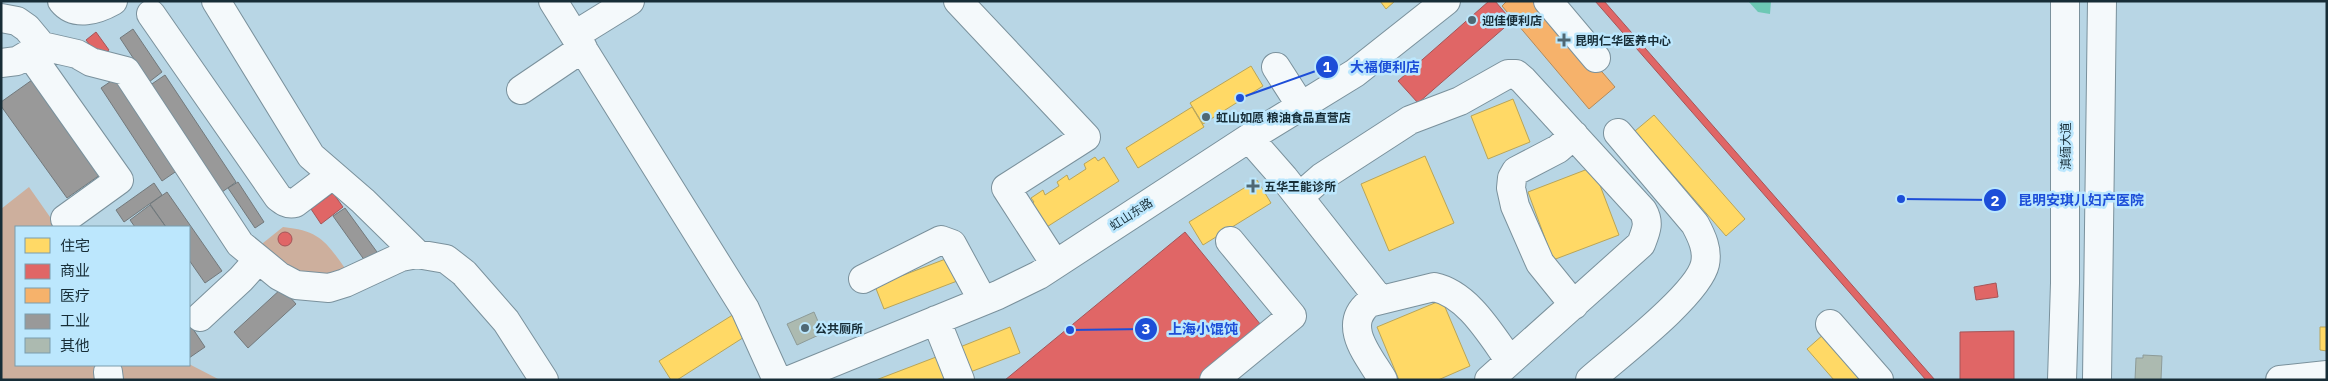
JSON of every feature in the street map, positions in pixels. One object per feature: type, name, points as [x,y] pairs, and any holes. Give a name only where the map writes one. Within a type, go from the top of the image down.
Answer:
[{"type":"street","points":[[62,1],[67,8],[77,11],[102,8],[112,1]]},
{"type":"street","points":[[216,1],[311,156],[363,201],[416,254]]},
{"type":"street","points":[[553,1],[744,309],[777,380]]},
{"type":"street","points":[[521,90],[630,1]]},
{"type":"street","points":[[958,1],[1086,137],[1006,188],[1055,264]]},
{"type":"street","points":[[1548,1],[1596,58]]},
{"type":"street","name":"滇缅大道","points":[[2062,380],[2066,283],[2065,1]]},
{"type":"street","points":[[2097,380],[2102,1]]},
{"type":"street","name":"虹山东路","points":[[790,380],[1028,281],[1249,138],[1355,73],[1432,6]]},
{"type":"street","points":[[150,14],[278,197],[284,202],[295,203],[332,175]]},
{"type":"street","points":[[1,18],[17,21],[27,28],[36,50],[119,180],[65,219]]},
{"type":"street","points":[[1,63],[17,61],[36,50],[77,54],[91,62],[126,71],[240,244],[279,276],[296,285],[329,288],[345,283],[402,257],[416,254],[446,259],[464,273],[506,321],[544,380]]},
{"type":"street","points":[[1276,67],[1300,106]]},
{"type":"street","points":[[1299,197],[1322,177],[1410,120],[1460,101],[1508,74],[1516,74],[1524,80],[1643,211],[1647,219],[1647,227],[1641,244],[1489,380]]},
{"type":"street","points":[[1590,380],[1682,299],[1699,280],[1706,263],[1704,242],[1695,224],[1618,133]]},
{"type":"street","points":[[1574,135],[1558,149],[1516,171],[1512,178],[1511,188],[1515,206],[1540,263],[1574,305]]},
{"type":"street","points":[[1249,138],[1299,197],[1380,300]]},
{"type":"street","points":[[862,279],[941,240],[952,244],[983,301]]},
{"type":"street","points":[[1214,380],[1292,316],[1230,241]]},
{"type":"street","points":[[200,317],[241,279],[258,260]]},
{"type":"street","points":[[1383,380],[1358,337],[1356,317],[1368,303],[1434,287],[1444,289],[1463,303],[1485,327],[1510,362]]},
{"type":"street","points":[[936,320],[960,380]]},
{"type":"street","points":[[1830,324],[1879,380]]},
{"type":"street","points":[[2280,380],[2327,375]]},
{"type":"shaded area","points":[[1748,1],[1771,1],[1770,14],[1758,12]]},
{"type":"shaded area","points":[[29,187],[56,226],[15,226],[15,366],[190,365],[220,380],[1,380],[1,209]]},
{"type":"shaded area","points":[[283,227],[306,231],[314,235],[328,245],[347,271],[311,282],[258,247]]},
{"type":"building: 住宅","points":[[1380,1],[1395,1],[1386,9]]},
{"type":"building: 住宅","points":[[1251,66],[1263,86],[1203,124],[1190,103]]},
{"type":"building: 住宅","points":[[1513,99],[1530,142],[1488,159],[1471,116]]},
{"type":"building: 住宅","points":[[1192,107],[1204,127],[1138,168],[1126,148]]},
{"type":"building: 住宅","points":[[1654,115],[1745,219],[1726,236],[1635,131]]},
{"type":"building: 住宅","points":[[1425,156],[1454,223],[1389,251],[1361,184]]},
{"type":"building: 住宅","points":[[1095,157],[1098,161],[1104,157],[1119,181],[1042,230],[1027,207],[1034,202],[1031,198],[1043,190],[1045,195],[1059,186],[1057,182],[1067,175],[1069,180],[1086,169],[1084,164]]},
{"type":"building: 住宅","points":[[1593,167],[1619,235],[1553,260],[1528,192]]},
{"type":"building: 住宅","points":[[1257,180],[1271,203],[1203,245],[1189,222]]},
{"type":"building: 住宅","points":[[956,255],[965,278],[884,309],[875,286]]},
{"type":"building: 住宅","points":[[1442,300],[1470,366],[1438,380],[1399,380],[1377,327]]},
{"type":"building: 住宅","points":[[739,311],[752,332],[677,380],[671,380],[659,361]]},
{"type":"building: 住宅","points":[[1010,327],[1020,353],[965,374],[955,349]]},
{"type":"building: 住宅","points":[[2320,327],[2327,327],[2327,351],[2320,350]]},
{"type":"building: 住宅","points":[[1824,334],[1868,380],[1834,380],[1807,349]]},
{"type":"building: 住宅","points":[[944,354],[950,380],[876,380]]},
{"type":"building: 商业","points":[[1489,1],[1495,1],[1512,21],[1418,103],[1398,81]]},
{"type":"building: 商业","points":[[1595,1],[1604,1],[1935,380],[1926,380]]},
{"type":"building: 商业","points":[[96,32],[109,50],[99,57],[86,40]]},
{"type":"building: 商业","points":[[333,193],[343,207],[321,224],[311,209]]},
{"type":"building: 商业","points":[[282,232],[288,232],[292,239],[288,246],[282,246],[278,242],[278,236]]},
{"type":"building: 商业","points":[[1185,232],[1265,330],[1205,380],[1005,380]]},
{"type":"building: 商业","points":[[1996,283],[1998,297],[1976,300],[1974,287]]},
{"type":"building: 商业","points":[[2014,331],[2014,380],[1960,380],[1960,332]]},
{"type":"building: 医疗","name":"昆明仁华医养中心","points":[[1507,1],[1541,1],[1615,87],[1589,109],[1502,6]]},
{"type":"building: 工业","points":[[133,29],[162,72],[149,82],[120,38]]},
{"type":"building: 工业","points":[[120,75],[181,168],[162,181],[101,88]]},
{"type":"building: 工业","points":[[165,75],[236,182],[218,195],[146,88]]},
{"type":"building: 工业","points":[[32,80],[100,175],[67,198],[1,106],[1,102]]},
{"type":"building: 工业","points":[[238,182],[264,222],[255,228],[228,188]]},
{"type":"building: 工业","points":[[154,183],[162,195],[124,222],[116,210]]},
{"type":"building: 工业","points":[[167,192],[222,271],[205,283],[190,261],[190,226],[165,226],[150,204]]},
{"type":"building: 工业","points":[[150,205],[165,226],[134,226],[130,220]]},
{"type":"building: 工业","points":[[345,208],[377,252],[365,261],[333,216]]},
{"type":"building: 工业","points":[[282,288],[296,304],[248,348],[234,332]]},
{"type":"building: 工业","points":[[190,324],[205,347],[190,357]]},
{"type":"building: 其他","name":"公共厕所","points":[[814,312],[823,333],[797,345],[787,324]]},
{"type":"building: 其他","points":[[2143,355],[2162,356],[2161,380],[2135,380],[2136,358],[2143,358]]},
{"type":"place","name":"迎佳便利店","points":[[1472,20]]},
{"type":"place","name":"昆明仁华医养中心","points":[[1564,40]]},
{"type":"place","name":"大福便利店","points":[[1240,98]]},
{"type":"place","name":"虹山如愿 粮油食品直营店","points":[[1206,117]]},
{"type":"place","name":"五华王能诊所","points":[[1253,186]]},
{"type":"place","name":"昆明安琪儿妇产医院","points":[[1901,199]]},
{"type":"place","name":"公共厕所","points":[[805,328]]},
{"type":"place","name":"上海小馄饨","points":[[1070,330]]}]
